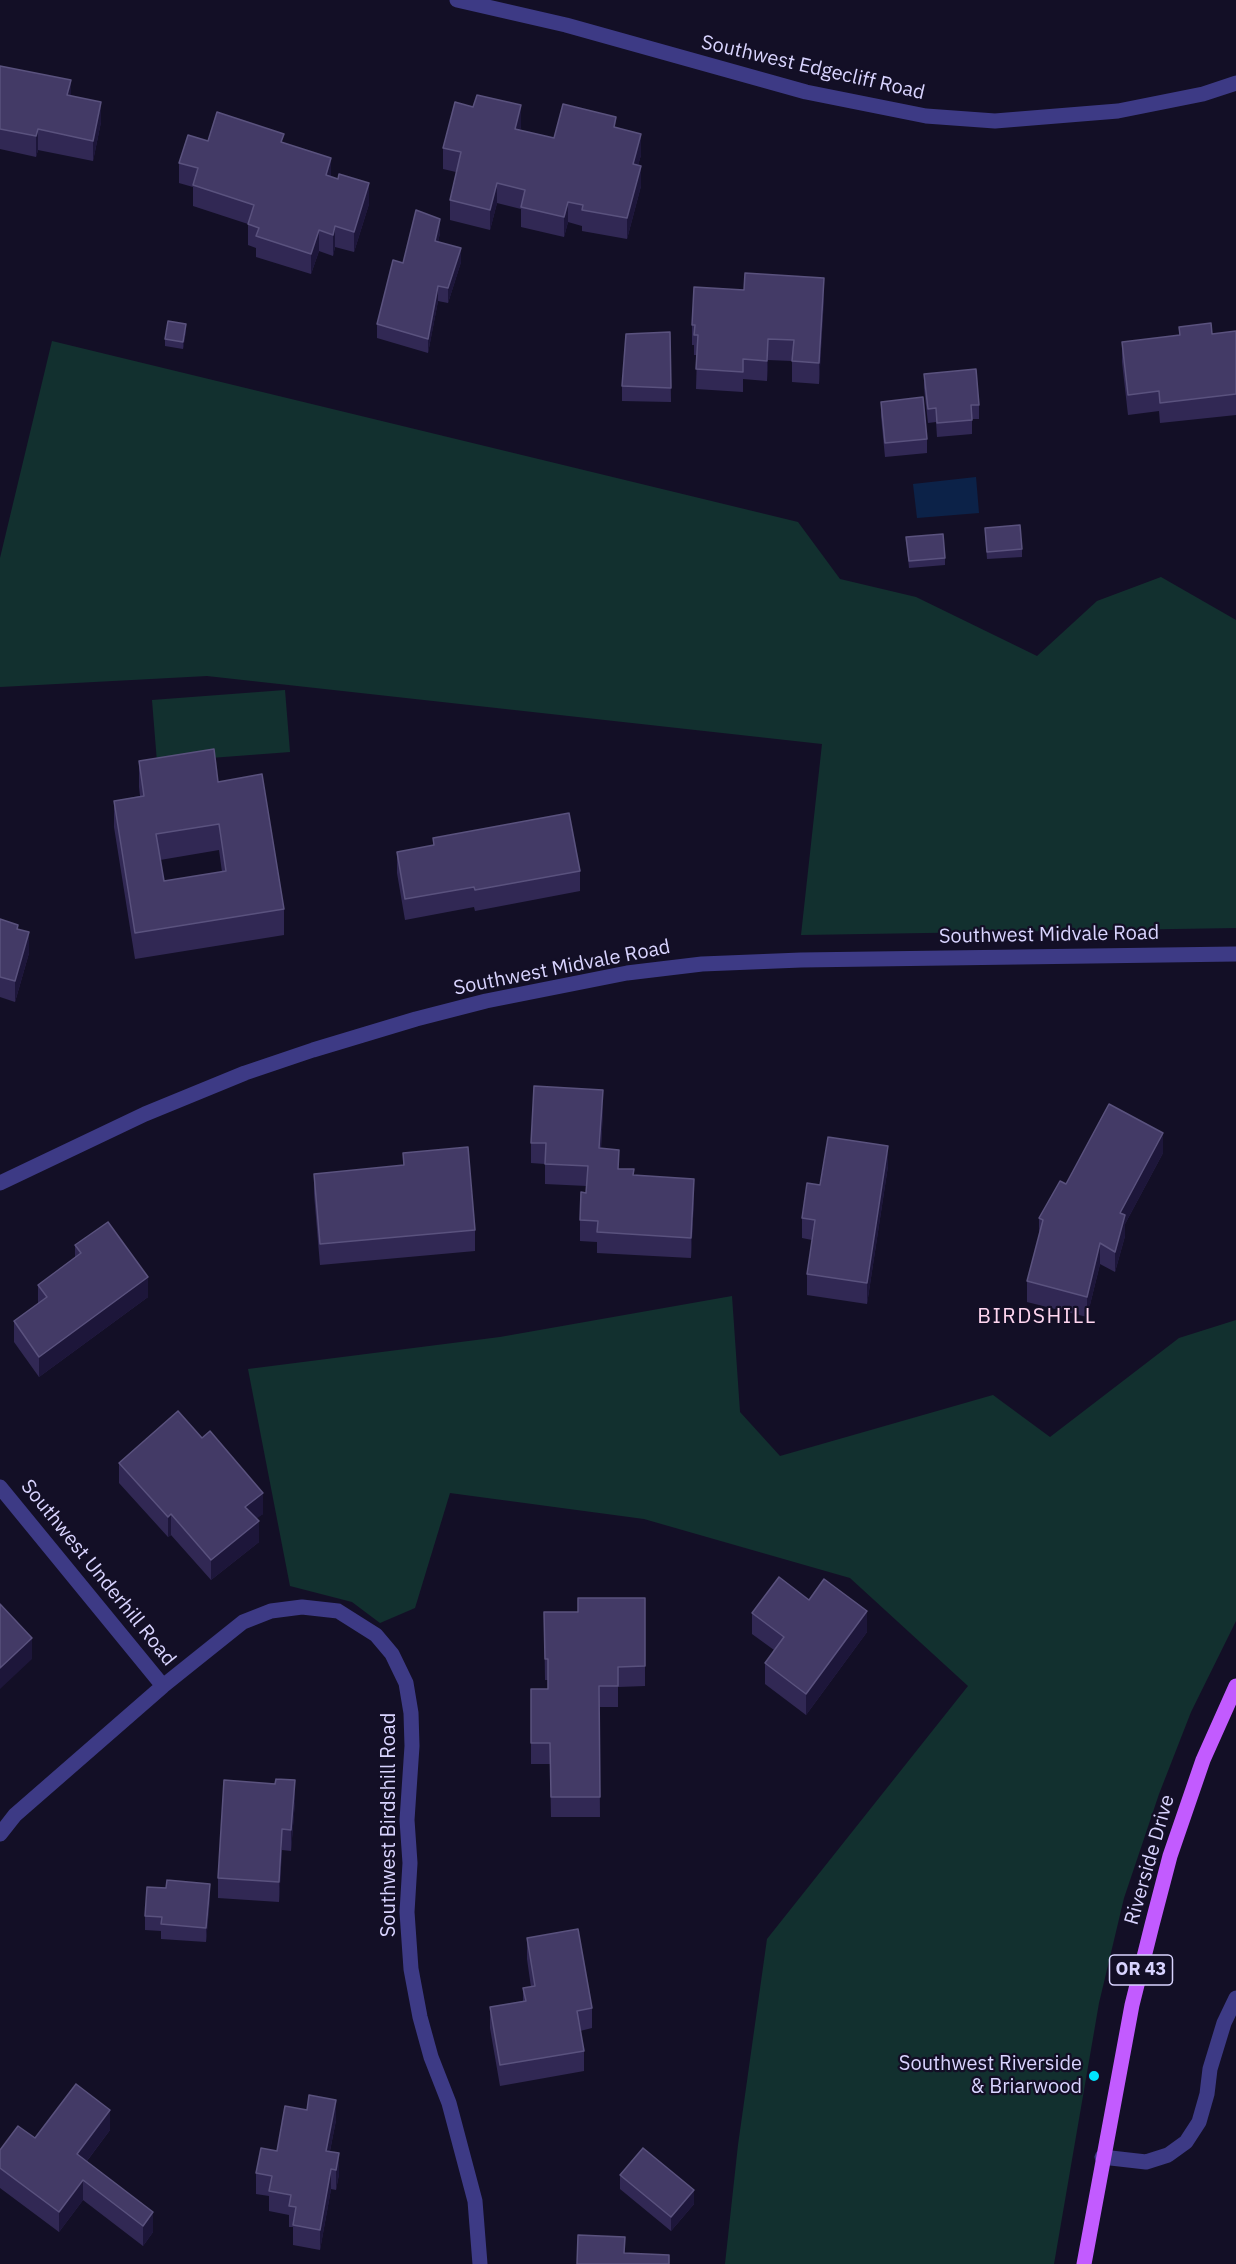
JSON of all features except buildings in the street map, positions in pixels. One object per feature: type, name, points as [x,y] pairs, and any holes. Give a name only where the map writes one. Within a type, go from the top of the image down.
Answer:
[{"type":"main road","name":"Riverside Drive","points":[[1084,2264],[1132,2005],[1170,1856],[1203,1760],[1236,1686]]},
{"type":"street","name":"Southwest Edgecliff Road","points":[[457,0],[566,25],[806,92],[926,116],[994,121],[1089,114],[1170,101],[1203,94],[1236,83]]},
{"type":"street","name":"Southwest Midvale Road","points":[[0,1183],[145,1114],[245,1073],[313,1050],[474,1004],[627,973],[702,964],[801,960],[1236,954]]},
{"type":"street","name":"Southwest Underhill Road","points":[[0,1487],[163,1686]]},
{"type":"street","name":"Southwest Birdshill Road","points":[[0,1834],[15,1815],[163,1686],[243,1622],[271,1611],[302,1606],[338,1611],[376,1635],[392,1654],[406,1683],[411,1713],[412,1746],[407,1820],[410,1863],[407,1912],[411,1969],[420,2017],[431,2057],[449,2103],[475,2201],[480,2264]]},
{"type":"street","points":[[1102,2157],[1146,2162],[1168,2155],[1186,2142],[1200,2122],[1210,2069],[1224,2024],[1236,1998]]},
{"type":"green space","points":[[52,341],[798,522],[840,579],[916,597],[1037,656],[1097,601],[1161,577],[1236,620],[1236,928],[801,935],[822,744],[207,676],[0,687],[0,558]]},
{"type":"green space","points":[[285,690],[290,752],[157,762],[152,700]]},
{"type":"green space","points":[[732,1296],[740,1412],[780,1456],[993,1395],[1050,1437],[1179,1338],[1236,1320],[1236,1621],[1191,1712],[1159,1794],[1124,1898],[1099,2003],[1054,2264],[725,2264],[738,2145],[767,1939],[968,1686],[850,1578],[644,1519],[450,1493],[415,1608],[380,1623],[352,1602],[290,1586],[248,1369],[500,1337]]},
{"type":"water","points":[[976,477],[979,513],[917,518],[913,484]]},
{"type":"place","name":"Southwest Riverside & Briarwood","points":[[1094,2076]]},
{"type":"district","name":"BIRDSHILL","points":[[1037,1317]]}]
